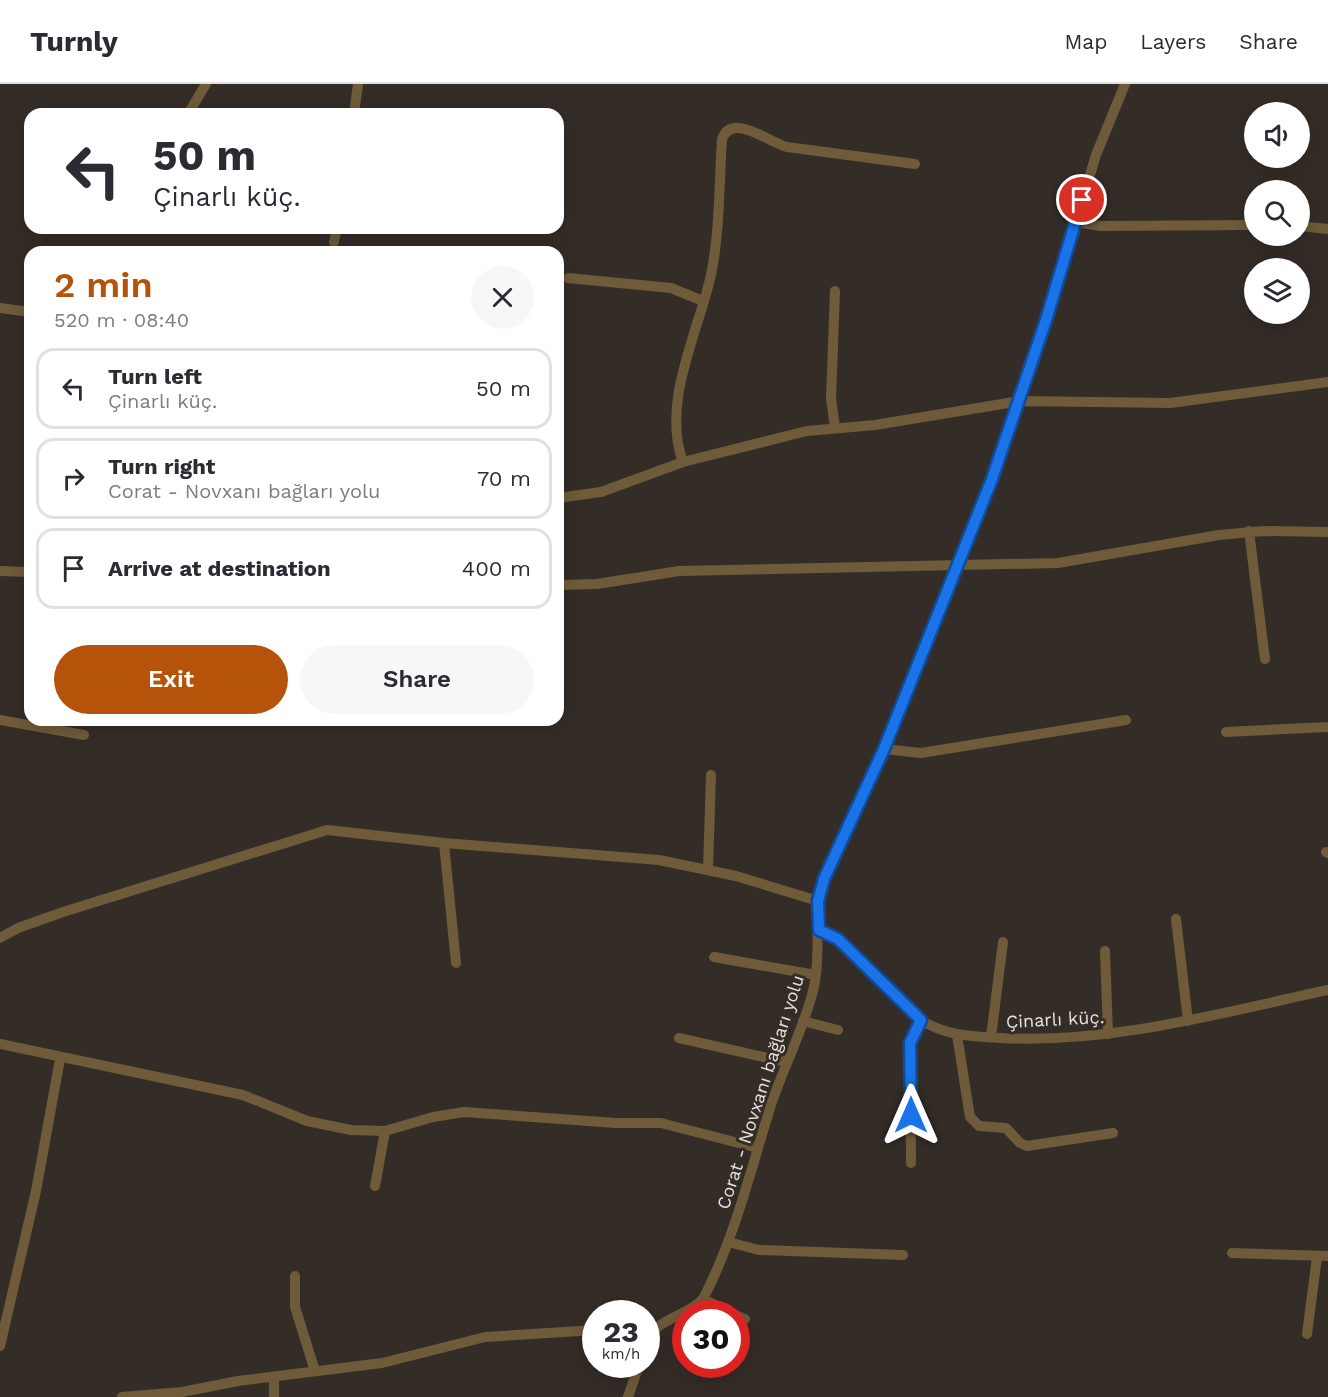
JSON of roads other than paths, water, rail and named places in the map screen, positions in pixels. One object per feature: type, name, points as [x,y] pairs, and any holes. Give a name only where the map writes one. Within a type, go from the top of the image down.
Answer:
[{"type":"street","points":[[192,108],[206,84]]},
{"type":"street","points":[[355,108],[358,84]]},
{"type":"street","name":"Corat - Novxanı bağları yolu","points":[[703,1299],[728,1242],[786,1062],[803,1021],[816,975],[818,901],[824,879],[884,749],[959,567],[1020,401],[1096,155],[1125,84]]},
{"type":"street","points":[[683,462],[675,436],[677,403],[711,275],[722,139],[725,130],[738,127],[788,147],[915,164]]},
{"type":"street","points":[[1075,222],[1101,226],[1244,225]]},
{"type":"street","points":[[1310,227],[1328,228]]},
{"type":"street","points":[[334,242],[336,234]]},
{"type":"street","points":[[568,278],[671,288],[703,301]]},
{"type":"street","points":[[835,291],[831,399],[835,428]]},
{"type":"street","points":[[0,309],[24,311]]},
{"type":"street","points":[[564,497],[601,492],[683,462],[786,434],[875,425],[1020,401],[1170,403],[1328,382]]},
{"type":"street","points":[[1249,531],[1265,659]]},
{"type":"street","points":[[564,585],[597,584],[679,571],[815,566],[959,567],[1058,562],[1249,531],[1328,532]]},
{"type":"street","points":[[0,571],[24,572]]},
{"type":"street","points":[[0,720],[24,724]]},
{"type":"street","points":[[884,749],[921,753],[1126,720]]},
{"type":"street","points":[[34,726],[84,735]]},
{"type":"street","points":[[1226,732],[1328,727]]},
{"type":"street","points":[[708,869],[711,775]]},
{"type":"street","points":[[0,938],[63,912],[327,830],[444,843],[659,861],[708,869],[818,901]]},
{"type":"street","points":[[444,843],[456,963]]},
{"type":"street","points":[[1176,919],[1188,1021]]},
{"type":"street","name":"Çinarlı küç.","points":[[819,930],[838,939],[921,1020],[934,1028],[957,1035],[1062,1039],[1108,1034],[1188,1021],[1328,990]]},
{"type":"street","points":[[991,1037],[1003,942]]},
{"type":"street","points":[[1105,951],[1108,1034]]},
{"type":"street","points":[[714,957],[816,975]]},
{"type":"street","points":[[911,1163],[910,1043],[921,1020]]},
{"type":"street","points":[[803,1021],[838,1030]]},
{"type":"street","points":[[957,1035],[970,1118],[979,1126],[1005,1128],[1020,1143],[1027,1146],[1113,1133]]},
{"type":"street","points":[[679,1038],[786,1062]]},
{"type":"street","points":[[0,1044],[60,1059],[171,1078],[243,1095],[307,1121],[326,1126],[385,1131],[433,1117],[464,1112],[616,1123],[661,1123],[758,1148]]},
{"type":"street","points":[[0,1346],[34,1202],[60,1059]]},
{"type":"street","points":[[375,1186],[385,1131]]},
{"type":"street","points":[[728,1242],[759,1250],[903,1255]]},
{"type":"street","points":[[1232,1253],[1323,1257],[1307,1334]]},
{"type":"street","points":[[295,1275],[295,1307],[315,1371]]},
{"type":"street","points":[[660,1324],[697,1305],[703,1299]]},
{"type":"street","points":[[122,1397],[165,1394],[404,1359],[485,1337],[582,1331]]},
{"type":"street","points":[[274,1377],[274,1397]]},
{"type":"street","points":[[628,1397],[635,1378]]}]
